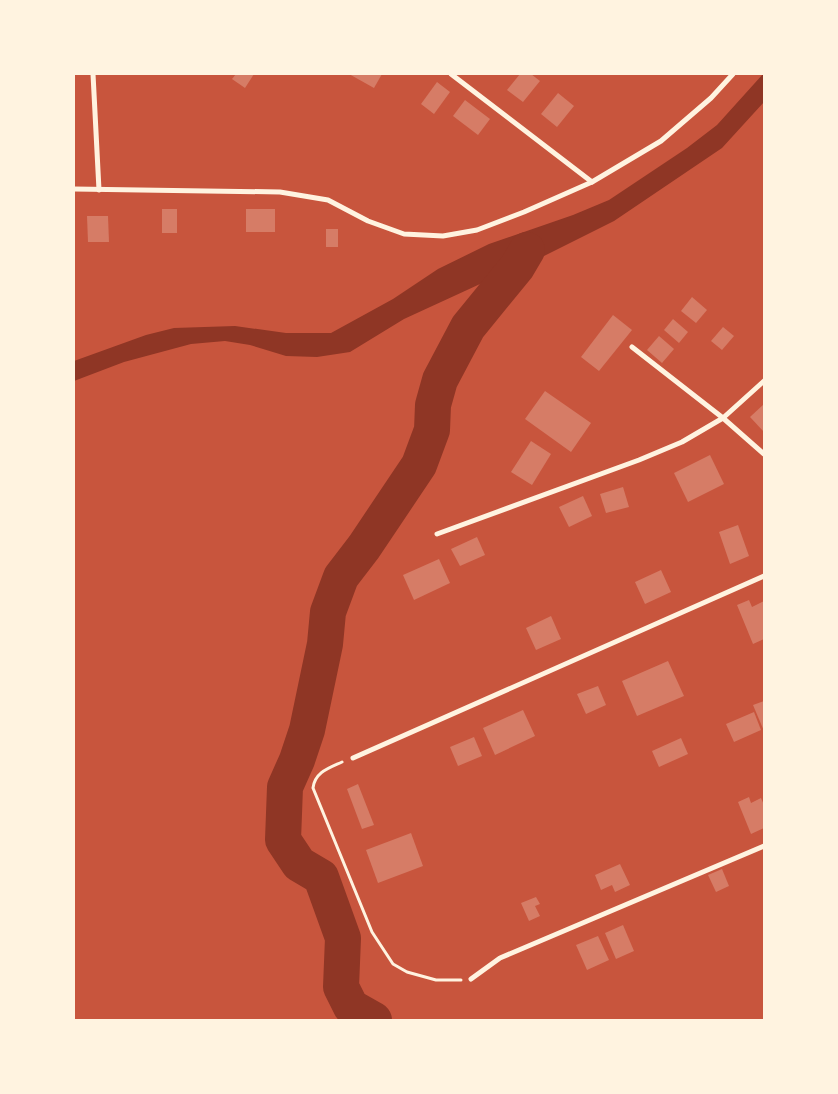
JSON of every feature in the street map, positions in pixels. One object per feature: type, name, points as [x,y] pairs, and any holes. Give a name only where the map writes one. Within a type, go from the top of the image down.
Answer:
[{"type":"street","points":[[93,74],[99,190]]},
{"type":"street","points":[[450,74],[592,182]]},
{"type":"street","points":[[74,189],[280,192],[328,200],[368,221],[404,234],[443,236],[477,230],[592,182],[661,141],[711,98],[733,74]]},
{"type":"street","points":[[632,347],[723,418],[764,454]]},
{"type":"street","points":[[437,534],[639,460],[682,442],[723,418],[764,381]]},
{"type":"street","points":[[353,758],[764,576]]},
{"type":"street","points":[[471,979],[500,958],[764,846]]},
{"type":"path","points":[[353,758],[324,770],[314,780],[314,788],[372,932],[393,964],[407,972],[436,980],[471,979]]},
{"type":"shaded area","points":[[763,74],[764,102],[722,148],[614,221],[538,259],[404,319],[350,352],[317,357],[286,356],[250,345],[225,341],[191,344],[124,362],[74,381],[74,361],[146,335],[174,328],[235,326],[286,333],[331,333],[393,299],[438,269],[489,244],[573,215],[609,200],[687,148],[717,125]]},
{"type":"building","points":[[236,74],[254,74],[245,88],[232,79]]},
{"type":"building","points":[[349,74],[382,74],[374,88]]},
{"type":"building","points":[[520,74],[531,74],[540,81],[523,102],[507,90]]},
{"type":"building","points":[[437,82],[450,92],[434,114],[421,104]]},
{"type":"building","points":[[558,93],[574,106],[557,127],[541,114]]},
{"type":"building","points":[[465,100],[490,119],[478,135],[453,116]]},
{"type":"building","points":[[162,209],[177,209],[177,233],[162,233]]},
{"type":"building","points":[[246,209],[275,209],[275,232],[246,232]]},
{"type":"building","points":[[87,216],[108,216],[109,242],[88,242]]},
{"type":"building","points":[[326,229],[338,229],[338,247],[326,247]]},
{"type":"building","points":[[692,297],[707,310],[696,323],[681,311]]},
{"type":"building","points":[[613,315],[632,330],[599,371],[581,357]]},
{"type":"building","points":[[673,319],[688,332],[679,343],[664,330]]},
{"type":"building","points":[[723,327],[734,336],[722,350],[711,341]]},
{"type":"building","points":[[659,336],[674,349],[662,363],[647,350]]},
{"type":"building","points":[[545,391],[591,423],[571,452],[525,419]]},
{"type":"building","points":[[764,404],[764,432],[750,417]]},
{"type":"building","points":[[531,441],[551,454],[532,485],[511,472]]},
{"type":"building","points":[[710,455],[724,484],[688,502],[674,473]]},
{"type":"building","points":[[623,487],[629,507],[606,513],[600,494]]},
{"type":"building","points":[[583,496],[592,516],[569,527],[559,507]]},
{"type":"building","points":[[738,525],[749,556],[730,564],[719,532]]},
{"type":"building","points":[[477,537],[485,555],[460,566],[451,549]]},
{"type":"building","points":[[439,559],[450,583],[414,600],[403,575]]},
{"type":"building","points":[[661,570],[671,592],[645,604],[635,582]]},
{"type":"building","points":[[749,600],[752,607],[764,601],[764,639],[753,644],[737,605]]},
{"type":"building","points":[[551,616],[561,639],[536,650],[526,628]]},
{"type":"building","points":[[668,661],[684,696],[637,716],[622,681]]},
{"type":"building","points":[[598,686],[606,705],[586,714],[577,694]]},
{"type":"building","points":[[764,701],[764,731],[753,705]]},
{"type":"building","points":[[523,710],[535,736],[495,755],[483,728]]},
{"type":"building","points":[[754,712],[761,730],[734,742],[726,724]]},
{"type":"building","points":[[474,737],[482,756],[458,766],[450,747]]},
{"type":"building","points":[[681,738],[688,754],[659,767],[652,751]]},
{"type":"building","points":[[358,784],[374,825],[362,829],[347,789]]},
{"type":"building","points":[[749,797],[751,803],[761,798],[764,805],[764,828],[751,834],[738,802]]},
{"type":"building","points":[[411,833],[423,866],[378,883],[366,850]]},
{"type":"building","points":[[620,864],[630,885],[615,892],[612,885],[601,890],[595,875]]},
{"type":"building","points":[[722,869],[729,886],[716,892],[708,875]]},
{"type":"building","points":[[536,897],[540,904],[535,906],[540,916],[529,921],[521,903]]},
{"type":"building","points":[[623,925],[634,951],[616,959],[605,933]]},
{"type":"building","points":[[598,936],[609,960],[587,970],[576,945]]},
{"type":"waterway","points":[[374,1020],[351,1007],[341,987],[343,938],[321,877],[299,864],[283,840],[285,787],[307,730],[325,644],[328,612],[341,577],[364,547],[419,465],[432,430],[433,405],[440,380],[468,327],[517,267],[527,250]]}]
